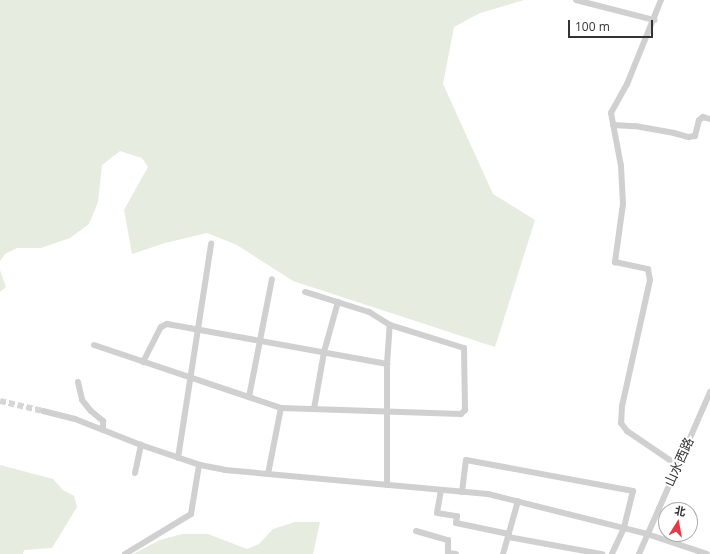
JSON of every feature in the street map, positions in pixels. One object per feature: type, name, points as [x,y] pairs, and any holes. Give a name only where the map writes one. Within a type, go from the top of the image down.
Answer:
[{"type":"street","points":[[576,0],[654,20]]},
{"type":"street","points":[[661,0],[627,84],[611,114],[621,166],[623,204],[615,262],[648,269],[650,280],[622,406],[621,423],[627,431],[677,465]]},
{"type":"street","points":[[613,125],[643,127],[688,137],[695,136],[700,120],[703,118],[710,119]]},
{"type":"street","points":[[178,458],[211,244]]},
{"type":"street","points":[[249,397],[272,279]]},
{"type":"street","points":[[94,345],[281,408],[461,414],[465,410],[465,349],[390,325],[369,312],[305,292]]},
{"type":"street","points":[[314,409],[324,352],[338,302]]},
{"type":"street","points":[[143,362],[161,327],[167,324],[387,364]]},
{"type":"street","points":[[387,485],[387,364],[390,325]]},
{"type":"street","points":[[78,382],[82,400],[103,422],[103,430]]},
{"type":"street","name":"山水西路","points":[[639,554],[710,392]]},
{"type":"street","points":[[268,474],[281,408]]},
{"type":"street","points":[[43,411],[75,419],[178,458],[225,470],[488,494],[647,534],[707,554]]},
{"type":"street","points":[[135,473],[141,445]]},
{"type":"street","points":[[462,492],[466,460],[634,492],[624,528],[612,554]]},
{"type":"street","points":[[124,554],[191,514],[199,464]]},
{"type":"street","points":[[441,490],[437,513],[457,516],[456,523],[602,554]]},
{"type":"street","points":[[503,554],[518,501]]},
{"type":"street","points":[[416,531],[448,540],[448,553],[456,554]]},
{"type":"shaded area","points":[[0,0],[524,0],[480,13],[454,27],[443,84],[493,194],[535,220],[495,347],[293,281],[237,245],[207,233],[165,243],[132,254],[124,210],[148,167],[142,158],[120,151],[102,165],[98,202],[89,224],[70,238],[41,248],[17,248],[5,254],[0,261]]},
{"type":"shaded area","points":[[0,270],[6,287],[0,292]]},
{"type":"shaded area","points":[[0,465],[53,479],[63,490],[74,496],[77,507],[52,548],[24,550],[23,554],[0,554]]},
{"type":"shaded area","points":[[295,522],[320,522],[313,554],[133,554],[160,540],[182,534],[208,534],[247,549],[259,544],[273,529]]},
{"type":"tunnel","points":[[0,401],[43,411]]}]
